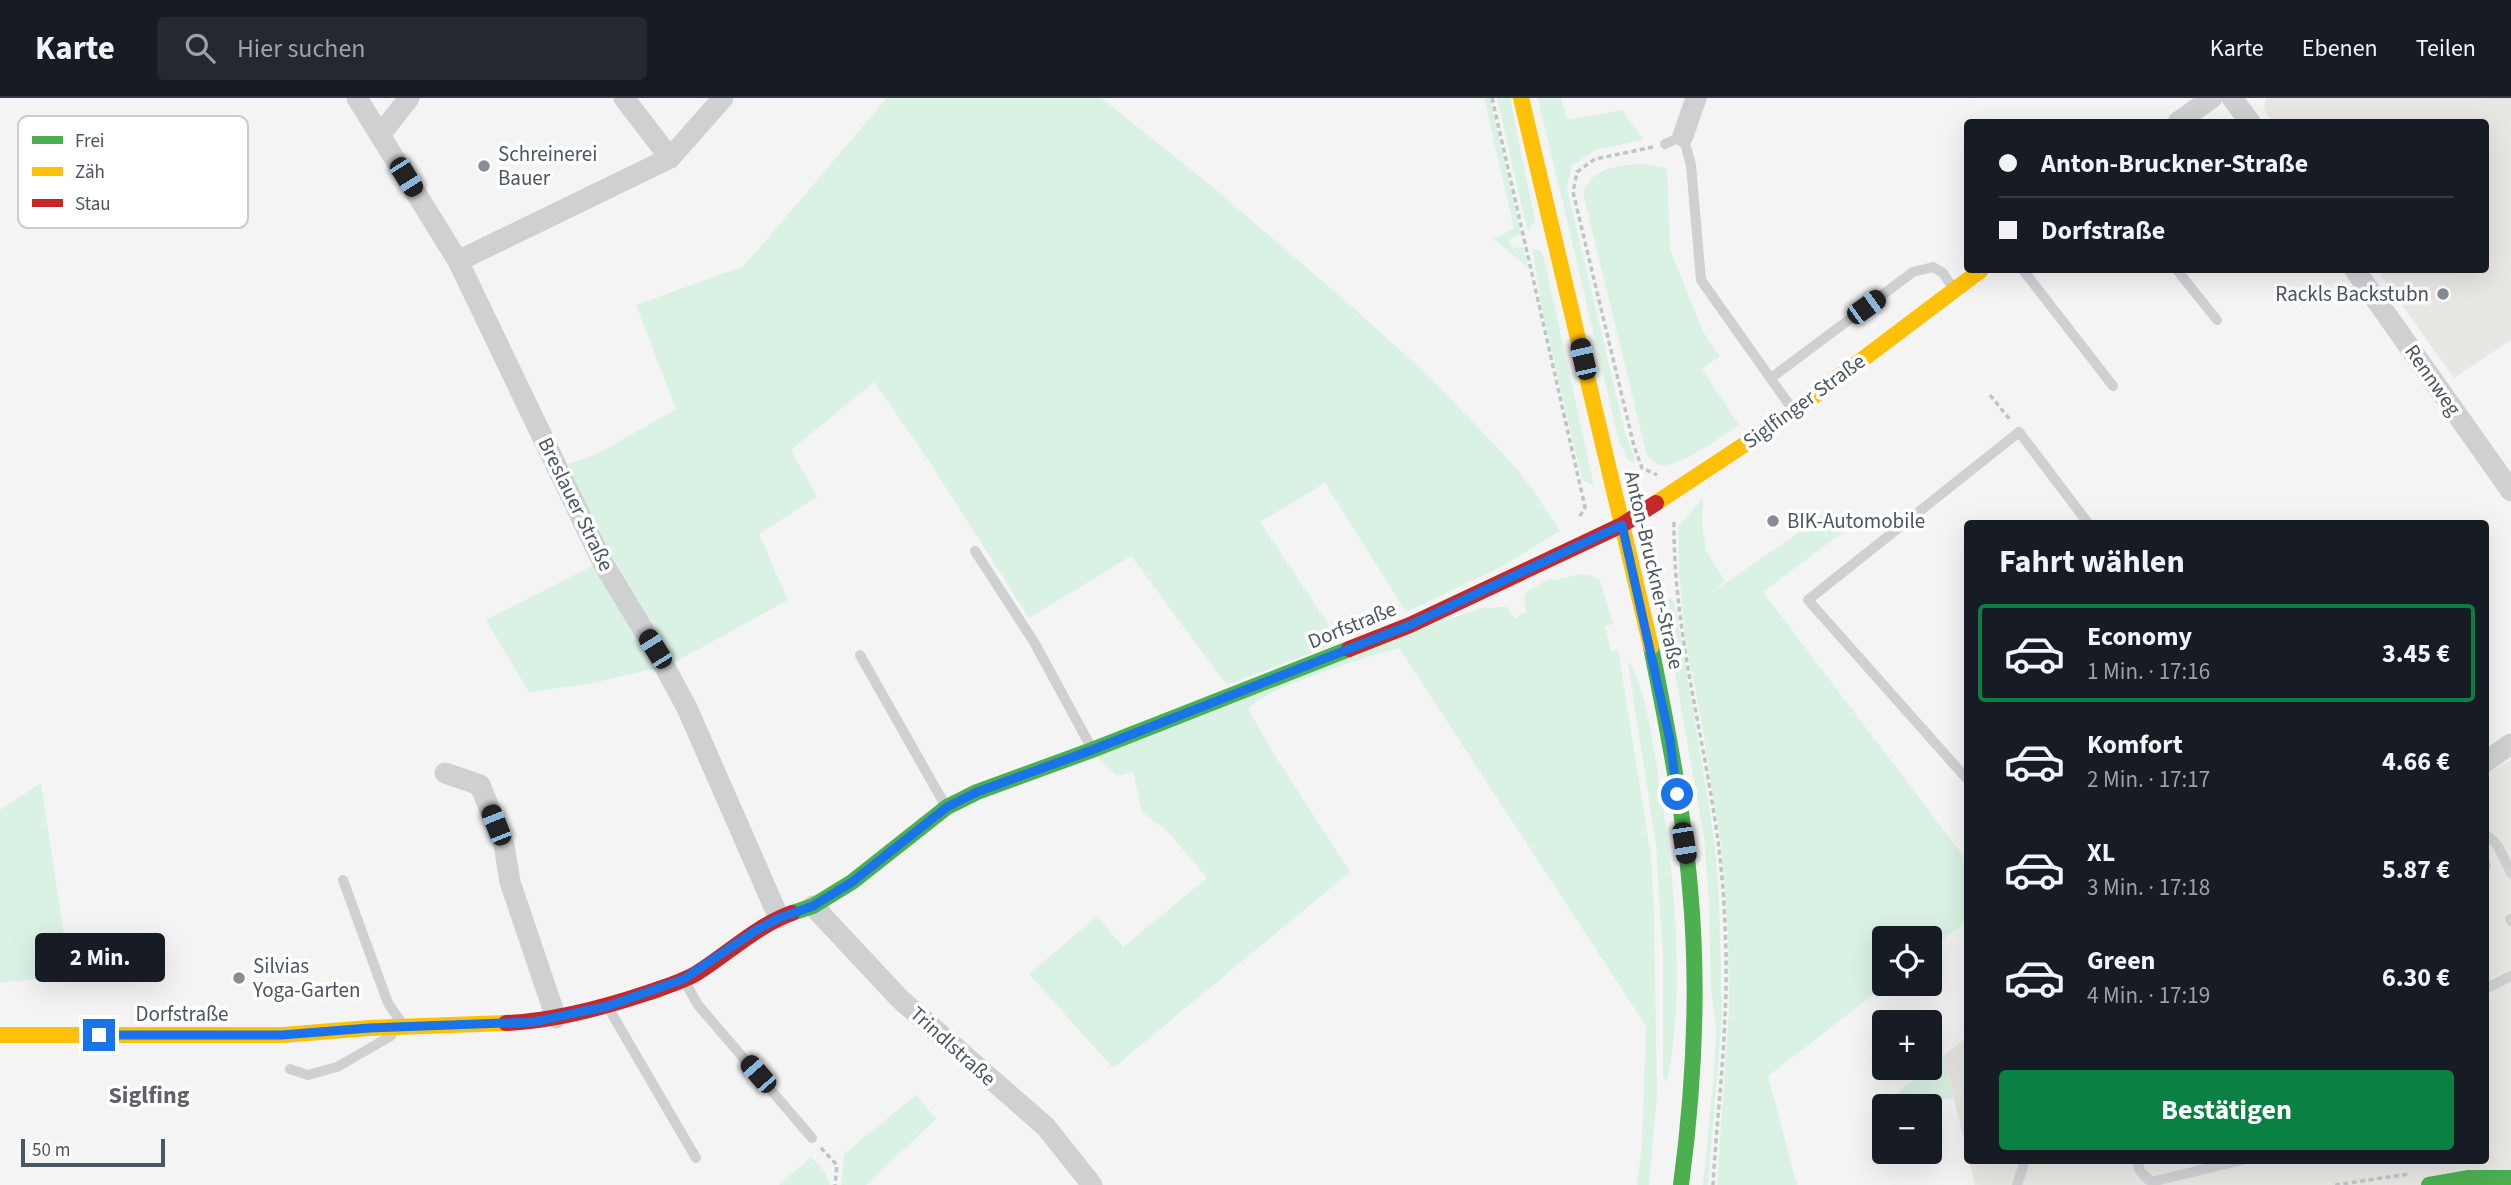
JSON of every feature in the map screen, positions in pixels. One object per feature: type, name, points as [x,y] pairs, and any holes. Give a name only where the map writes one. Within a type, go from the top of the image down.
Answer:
[{"type":"street","name":"Breslauer Straße","points":[[357,98],[458,261],[603,563],[674,683],[779,918]]},
{"type":"street","points":[[380,135],[409,98]]},
{"type":"street","points":[[624,98],[670,158]]},
{"type":"street","points":[[458,261],[670,158],[723,98]]},
{"type":"street","name":"Anton-Bruckner-Straße","points":[[1521,98],[1670,740],[1690,887],[1693,1031],[1683,1184]]},
{"type":"street","points":[[1674,140],[1696,98]]},
{"type":"street","points":[[2182,119],[2212,98]]},
{"type":"street","points":[[2232,98],[2248,119]]},
{"type":"street","name":"Siglfinger Straße","points":[[1622,525],[1793,410],[1977,273]]},
{"type":"street","name":"Rennweg","points":[[2357,273],[2511,491]]},
{"type":"street","name":"Dorfstraße","points":[[0,1035],[282,1035],[369,1028],[533,1022],[608,1006],[684,979],[779,918],[813,906],[852,882],[947,807],[977,792],[1092,750],[1410,625],[1622,525]]},
{"type":"street","points":[[2489,759],[2511,744]]},
{"type":"street","points":[[445,773],[480,785],[504,845],[510,882],[556,1018]]},
{"type":"street","name":"Trindlstraße","points":[[813,906],[900,999],[1046,1128],[1092,1185]]},
{"type":"street","points":[[2429,1185],[2469,1178],[2511,1178]]},
{"type":"street","points":[[2498,1185],[2511,1178]]},
{"type":"lane","points":[[1674,140],[1691,165],[1701,279],[1793,410]]},
{"type":"lane","points":[[1771,378],[1913,272],[1933,267],[1943,273],[1954,290]]},
{"type":"lane","points":[[2025,273],[2113,386]]},
{"type":"lane","points":[[2179,273],[2217,320]]},
{"type":"lane","points":[[1964,776],[1808,600],[2019,432],[2086,520]]},
{"type":"lane","points":[[975,551],[1034,642],[1092,750]]},
{"type":"lane","points":[[860,655],[947,807]]},
{"type":"lane","points":[[2489,837],[2498,846],[2511,873]]},
{"type":"lane","points":[[290,1069],[308,1075],[337,1067],[405,1028],[388,1003],[343,880]]},
{"type":"lane","points":[[2489,987],[2511,976]]},
{"type":"lane","points":[[684,979],[698,1005],[813,1138]]},
{"type":"lane","points":[[608,1006],[696,1158]]},
{"type":"lane","points":[[2017,1185],[2024,1164]]},
{"type":"lane","points":[[2138,1164],[2140,1171],[2151,1182],[2225,1164]]},
{"type":"lane","points":[[2510,1185],[2511,1178]]},
{"type":"path","points":[[1492,98],[1585,507],[1582,515],[1575,521]]},
{"type":"path","points":[[1661,477],[1642,468],[1634,446],[1573,192],[1577,172],[1595,159],[1674,140]]},
{"type":"path","points":[[1990,395],[2019,432]]},
{"type":"path","points":[[813,1138],[837,1166],[835,1185]]},
{"type":"shaded area","points":[[2266,98],[2511,98],[2511,340],[2454,378],[2379,273],[2489,273],[2489,119],[2270,119],[2264,109]]},
{"type":"shaded area","points":[[2511,759],[2511,1185],[1975,1185],[1970,1164],[2489,1164],[2489,773]]},
{"type":"shaded area","points":[[1964,1039],[1964,1140],[1943,1056]]},
{"type":"green space","points":[[887,98],[1101,98],[1215,189],[1429,376],[1510,461],[1560,531],[1501,567],[1406,612],[1325,483],[1260,522],[1340,642],[1227,685],[1131,556],[1029,618],[927,458],[874,382],[791,450],[817,497],[759,534],[788,600],[675,662],[600,536],[568,464],[597,454],[676,409],[636,305],[744,266]]},
{"type":"green space","points":[[1484,98],[1490,98],[1521,234],[1509,243],[1514,248],[1523,247],[1528,267],[1493,239],[1514,228]]},
{"type":"green space","points":[[1497,98],[1510,98],[1535,221],[1529,229],[1527,229]]},
{"type":"green space","points":[[1538,98],[1561,98],[1567,120],[1622,110],[1644,140],[1595,150],[1572,166],[1567,188],[1625,432],[1635,460],[1632,463],[1619,441]]},
{"type":"green space","points":[[1643,164],[1667,168],[1670,249],[1703,332],[1720,356],[1702,369],[1739,425],[1701,450],[1669,465],[1657,464],[1647,456],[1583,193],[1593,177],[1600,172],[1615,167]]},
{"type":"green space","points":[[1532,248],[1541,251],[1544,258],[1594,486],[1583,480],[1579,467],[1542,309]]},
{"type":"green space","points":[[1703,498],[1702,524],[1706,551],[1725,581],[1709,595],[1829,511],[1843,532],[1763,592],[1964,857],[1964,923],[1942,940],[1942,926],[1872,926],[1872,996],[1768,1076],[1797,1185],[1717,1185],[1729,1011],[1728,933],[1721,843],[1686,644],[1678,527]]},
{"type":"green space","points":[[594,565],[657,668],[588,684],[529,692],[486,620]]},
{"type":"green space","points":[[1581,574],[1600,580],[1613,624],[1605,626],[1611,651],[1618,650],[1651,856],[1657,1095],[1649,1185],[1637,1185],[1642,1145],[1646,1026],[1399,648],[1295,683],[1274,692],[1248,709],[1350,872],[1113,1068],[1029,974],[1097,916],[1123,947],[1207,878],[1168,832],[1142,812],[1133,772],[1117,776],[1096,756],[1410,633],[1482,608],[1507,607],[1515,618],[1526,612],[1526,592],[1549,579]]},
{"type":"green space","points":[[1671,598],[1675,604],[1708,799],[1719,900],[1722,1017],[1708,1185],[1703,1185],[1716,1027],[1711,989],[1709,902],[1704,837],[1670,645],[1666,599]]},
{"type":"green space","points":[[1628,663],[1640,688],[1650,727],[1663,805],[1676,924],[1676,1005],[1667,1082],[1663,1076],[1663,958],[1656,845]]},
{"type":"green space","points":[[41,783],[70,975],[0,983],[0,810]]},
{"type":"green space","points":[[1942,1057],[1953,1098],[1942,1100],[1942,1094],[1896,1094],[1914,1080],[1942,1080]]},
{"type":"green space","points":[[916,1095],[936,1119],[866,1185],[841,1185],[844,1154]]},
{"type":"green space","points":[[811,1157],[825,1172],[830,1185],[779,1185]]},
{"type":"traffic: fast","points":[[1651,647],[1679,797],[1693,925],[1694,1037],[1681,1185]]},
{"type":"traffic: fast","points":[[792,913],[813,906],[852,882],[947,807],[977,792],[1349,649]]},
{"type":"traffic: fast","points":[[2429,1185],[2469,1178],[2511,1178]]},
{"type":"traffic: slow","points":[[1521,98],[1651,647]]},
{"type":"traffic: slow","points":[[1656,503],[1786,417],[1977,273]]},
{"type":"traffic: slow","points":[[0,1035],[283,1035],[369,1028],[506,1023]]},
{"type":"traffic: jam","points":[[1349,649],[1410,625],[1622,525],[1656,503]]},
{"type":"traffic: jam","points":[[506,1023],[578,1013],[679,982],[697,973],[766,925],[792,913]]},
{"type":"place","name":"Schreinerei Bauer","points":[[484,166]]},
{"type":"place","name":"Rackls Backstubn","points":[[2443,294]]},
{"type":"place","name":"BIK-Automobile","points":[[1773,521]]},
{"type":"place","name":"Silvias Yoga-Garten","points":[[239,978]]},
{"type":"district","name":"Siglfing","points":[[149,1095]]},
{"type":"route","points":[[99,1035],[282,1035],[369,1028],[533,1022],[637,998],[695,974],[755,931],[779,918],[813,906],[852,882],[947,807],[977,792],[1092,750],[1410,625],[1622,525],[1670,740],[1677,794]]}]
